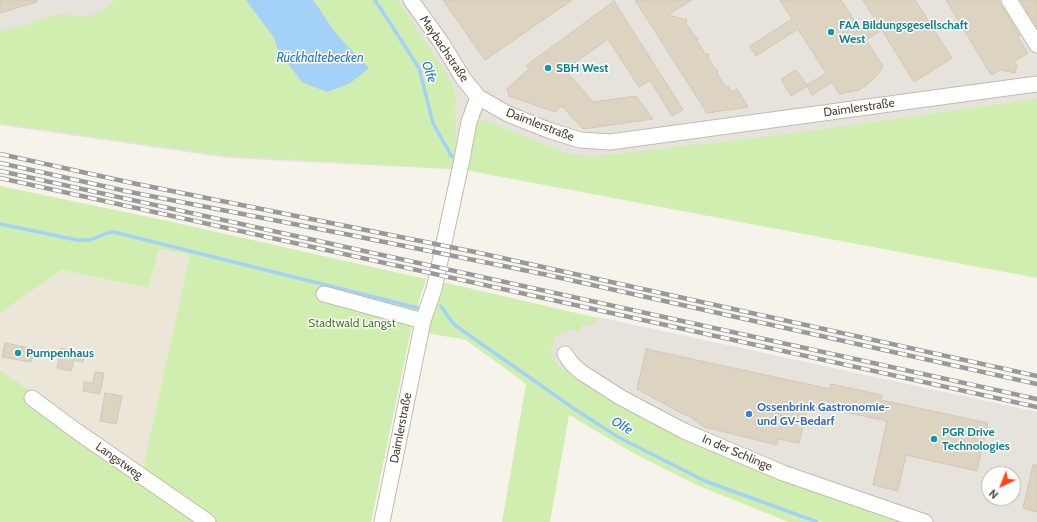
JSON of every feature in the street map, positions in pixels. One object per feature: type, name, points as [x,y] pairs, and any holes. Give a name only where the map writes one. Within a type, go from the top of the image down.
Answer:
[{"type":"street","name":"Maybachstraße","points":[[411,0],[441,42],[463,78],[478,97]]},
{"type":"street","points":[[1009,0],[1037,45]]},
{"type":"street","name":"Daimlerstraße","points":[[382,522],[423,321],[434,289],[462,164],[469,122],[478,97],[508,114],[548,130],[580,140],[610,142],[1037,84]]},
{"type":"street","points":[[324,294],[423,321]]},
{"type":"street","name":"In der Schlinge","points":[[565,354],[572,364],[581,372],[620,396],[684,431],[782,473],[924,522]]},
{"type":"street","name":"Langstweg","points":[[32,398],[75,430],[208,522]]},
{"type":"shaded area","points":[[0,0],[1037,0],[1037,277],[468,170],[228,158],[0,125]]},
{"type":"shaded area","points":[[159,249],[190,255],[142,472],[0,370],[0,313],[62,270],[148,288]]},
{"type":"shaded area","points":[[598,317],[1037,412],[1037,522],[906,522],[781,480],[682,436],[619,403],[558,365],[551,354],[555,336],[582,324],[598,319]]},
{"type":"green space","points":[[115,0],[246,0],[274,38],[279,52],[302,82],[369,68],[337,35],[313,0],[398,0],[455,90],[456,131],[453,169],[229,156],[0,123],[0,32],[61,14],[84,17],[102,11]]},
{"type":"green space","points":[[1037,99],[1037,278],[465,170],[471,131],[477,122],[484,120],[569,154],[592,157],[781,135]]},
{"type":"green space","name":"Stadtwald Langst","points":[[0,186],[163,220],[426,279],[413,320],[371,522],[0,522],[0,370],[142,472],[190,255],[159,249],[148,288],[62,270],[0,313]]},
{"type":"green space","points":[[442,282],[598,318],[591,325],[582,324],[580,332],[571,329],[555,336],[551,354],[558,365],[619,403],[682,436],[781,480],[906,522],[823,522],[801,515],[801,518],[813,522],[789,522],[699,486],[637,455],[569,415],[550,522],[502,522],[526,384],[466,340],[427,333]]},
{"type":"water","name":"Rückhaltebecken","points":[[246,0],[313,0],[337,35],[369,68],[349,84],[327,92],[302,82],[279,52],[274,38]]},
{"type":"building","points":[[0,0],[37,0],[37,2],[0,13]]},
{"type":"building","points":[[443,0],[572,0],[485,60]]},
{"type":"building","points":[[635,0],[692,0],[668,15],[687,20],[686,23],[695,37],[698,38],[697,41],[705,54],[709,54],[708,58],[715,69],[718,70],[717,73],[725,86],[728,86],[731,92],[737,89],[748,107],[707,113]]},
{"type":"building","points":[[780,0],[841,0],[861,30],[876,21],[863,0],[915,0],[952,58],[914,82],[882,30],[866,40],[883,66],[878,74],[869,83],[859,90],[839,94],[832,82],[812,95],[807,86],[791,96],[781,79],[796,70],[807,85],[826,73],[798,29],[756,56],[750,46],[792,19]]},
{"type":"building","points":[[946,0],[998,0],[1020,36],[1018,37],[1028,53],[1014,62],[1017,66],[1015,73],[1001,70],[991,75]]},
{"type":"building","points":[[1020,0],[1037,0],[1037,27]]},
{"type":"building","points":[[614,1],[683,110],[672,116],[650,80],[639,87],[608,39],[565,70],[593,102],[636,96],[653,119],[583,129],[562,106],[555,112],[509,96],[507,89],[529,69],[526,66]]},
{"type":"building","name":"Pumpenhaus","points":[[5,343],[34,349],[31,362],[2,357]]},
{"type":"building","points":[[61,348],[85,353],[83,362],[74,360],[71,371],[57,368]]},
{"type":"building","points":[[646,349],[830,389],[831,384],[882,395],[881,400],[988,423],[977,471],[906,455],[898,491],[873,485],[887,421],[821,407],[820,411],[807,409],[799,443],[778,439],[777,445],[704,427],[689,416],[637,389]]},
{"type":"building","points":[[95,372],[104,373],[100,394],[83,391],[84,382],[93,383]]},
{"type":"building","points":[[105,393],[122,396],[116,424],[100,421]]},
{"type":"building","points":[[1033,465],[1037,465],[1037,512],[1023,508]]},
{"type":"waterway","name":"Olfe","points":[[375,0],[419,68],[433,123],[452,157]]},
{"type":"waterway","points":[[0,224],[77,240],[90,240],[107,233],[114,232],[418,308]]},
{"type":"waterway","name":"Olfe","points":[[441,306],[456,326],[576,410],[618,437],[705,481],[817,522]]},
{"type":"railway","points":[[0,154],[132,183],[475,252],[1037,376]]},
{"type":"railway","points":[[0,163],[130,192],[543,274],[1037,384]]},
{"type":"railway","points":[[0,171],[1037,399]]},
{"type":"railway","points":[[0,178],[1037,407]]},
{"type":"place","name":"FAA Bildungsgesellschaft West","points":[[831,32]]},
{"type":"place","name":"SBH West","points":[[548,68]]},
{"type":"place","name":"Pumpenhaus","points":[[18,353]]},
{"type":"place","name":"Ossenbrink Gastronomie- und GV-Bedarf","points":[[749,414]]},
{"type":"place","name":"PGR Drive Technologies","points":[[934,439]]}]
